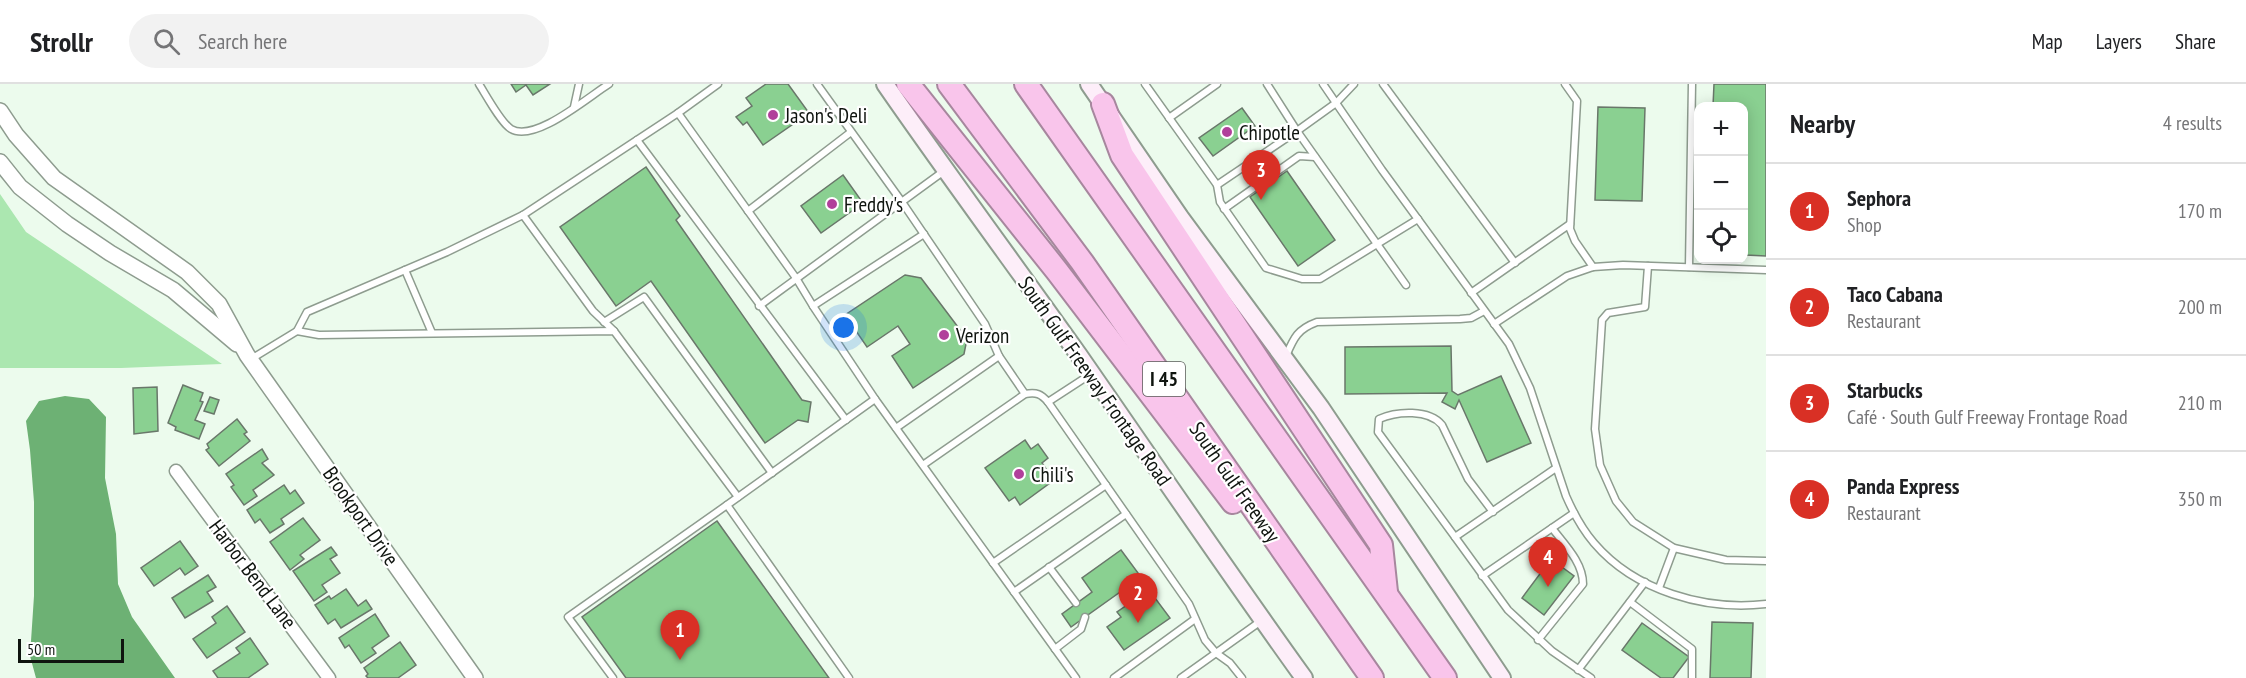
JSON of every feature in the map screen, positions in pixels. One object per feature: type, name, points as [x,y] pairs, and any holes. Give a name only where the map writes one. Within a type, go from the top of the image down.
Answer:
[{"type":"highway","points":[[908,84],[1057,271],[1217,483],[1315,597]]},
{"type":"highway","name":"South Gulf Freeway","points":[[949,84],[1082,262],[1372,678]]},
{"type":"highway","points":[[1026,84],[1445,678]]},
{"type":"highway","points":[[1103,104],[1122,155],[1381,545],[1386,594]]},
{"type":"main road","name":"South Gulf Freeway Frontage Road","points":[[885,84],[1304,678]]},
{"type":"main road","points":[[1089,84],[1180,217],[1324,413],[1502,678]]},
{"type":"street","name":"Brookport Drive","points":[[0,111],[16,135],[54,178],[187,272],[219,304],[249,357],[475,678]]},
{"type":"street","name":"Brookport Drive","points":[[0,162],[20,187],[66,224],[173,290],[226,334],[249,357]]},
{"type":"street","name":"Harbor Bend Lane","points":[[176,471],[330,678]]},
{"type":"lane","points":[[479,84],[509,128],[520,133],[542,128],[609,84]]},
{"type":"lane","points":[[574,107],[579,84]]},
{"type":"lane","points":[[249,357],[297,331],[307,312],[405,270],[523,215],[718,84]]},
{"type":"lane","points":[[817,84],[902,202],[985,324],[999,356],[1025,394]]},
{"type":"lane","points":[[1145,84],[1217,184],[1220,202],[1266,268],[1302,279],[1320,279],[1418,219]]},
{"type":"lane","points":[[1169,118],[1217,84]]},
{"type":"lane","points":[[1267,84],[1297,131],[1406,285]]},
{"type":"lane","points":[[1323,84],[1509,344],[1521,367],[1574,513],[1593,542],[1609,558],[1645,582],[1659,588],[1704,603],[1766,604]]},
{"type":"lane","points":[[1217,184],[1336,103],[1354,84]]},
{"type":"lane","points":[[1383,84],[1515,262]]},
{"type":"lane","points":[[1565,84],[1577,101],[1570,225],[1575,241],[1593,267]]},
{"type":"lane","points":[[1689,267],[1692,84]]},
{"type":"lane","points":[[678,113],[796,278],[875,399],[1076,678]]},
{"type":"lane","points":[[748,211],[851,132]]},
{"type":"lane","points":[[637,140],[846,420]]},
{"type":"lane","points":[[1224,208],[1299,156],[1315,157]]},
{"type":"lane","points":[[759,306],[945,171]]},
{"type":"lane","points":[[523,215],[593,311],[614,331],[738,497]]},
{"type":"lane","points":[[1471,293],[1570,225]]},
{"type":"lane","points":[[813,306],[924,234]]},
{"type":"lane","points":[[1494,324],[1567,276],[1593,267],[1623,265],[1766,270]]},
{"type":"lane","points":[[1648,266],[1645,307],[1608,313],[1602,320],[1595,429],[1600,465],[1616,501],[1633,522],[1674,548],[1726,560],[1766,561]]},
{"type":"lane","points":[[405,270],[432,333]]},
{"type":"lane","points":[[604,321],[644,297],[772,473]]},
{"type":"lane","points":[[1284,359],[1303,327],[1317,322],[1460,319],[1471,318],[1484,311]]},
{"type":"lane","points":[[297,331],[319,335],[614,331]]},
{"type":"lane","points":[[896,428],[999,356]]},
{"type":"lane","points":[[1048,402],[1091,374]]},
{"type":"lane","points":[[923,465],[1025,394],[1041,394],[1189,604],[1205,640],[1216,653],[1230,663],[1242,678]]},
{"type":"lane","points":[[613,678],[568,617],[875,399]]},
{"type":"lane","points":[[1493,512],[1468,479],[1437,419],[1430,415],[1396,413],[1379,418],[1378,432],[1508,610],[1538,640],[1591,678]]},
{"type":"lane","points":[[1455,537],[1556,468]]},
{"type":"lane","points":[[993,563],[1106,485]]},
{"type":"lane","points":[[727,505],[849,678]]},
{"type":"lane","points":[[1482,576],[1574,513]]},
{"type":"lane","points":[[1014,592],[1126,514]]},
{"type":"lane","points":[[1538,640],[1583,584],[1583,575],[1578,564],[1552,528]]},
{"type":"lane","points":[[1659,588],[1674,548]]},
{"type":"lane","points":[[1049,567],[1076,603]]},
{"type":"lane","points":[[1578,670],[1645,582]]},
{"type":"lane","points":[[1630,602],[1690,646],[1693,653],[1692,678]]},
{"type":"lane","points":[[1055,649],[1081,629],[1085,617]]},
{"type":"lane","points":[[1114,678],[1195,619]]},
{"type":"lane","points":[[1181,678],[1263,620]]},
{"type":"shaded area","points":[[0,194],[26,232],[222,364],[121,368],[0,368]]},
{"type":"shaded area","points":[[65,396],[89,399],[106,417],[105,478],[116,534],[118,584],[132,617],[175,678],[36,678],[30,656],[34,596],[34,502],[26,421],[39,401]]},
{"type":"building","points":[[511,84],[550,84],[533,95],[526,85],[516,92]]},
{"type":"building","name":"Jason's Deli","points":[[766,84],[788,84],[809,113],[763,145],[747,122],[743,125],[736,117],[752,106],[746,98]]},
{"type":"building","points":[[1714,84],[1766,84],[1766,256],[1748,255],[1748,102],[1713,102]]},
{"type":"building","points":[[1598,107],[1645,108],[1642,201],[1595,200]]},
{"type":"building","name":"Chipotle","points":[[1242,108],[1255,126],[1213,156],[1199,138]]},
{"type":"building","points":[[646,167],[680,216],[676,220],[802,400],[811,402],[808,422],[798,420],[765,443],[651,281],[616,306],[560,227]]},
{"type":"building","points":[[1287,171],[1335,240],[1298,266],[1250,197]]},
{"type":"building","name":"Freddy's","points":[[843,175],[863,203],[821,233],[801,206]]},
{"type":"building","points":[[905,275],[921,278],[967,339],[964,354],[913,388],[892,356],[910,344],[898,326],[867,347],[845,315]]},
{"type":"building","points":[[1451,346],[1452,391],[1458,395],[1501,376],[1531,443],[1487,462],[1459,400],[1455,409],[1442,402],[1447,393],[1345,394],[1345,347]]},
{"type":"building","points":[[183,385],[203,393],[200,401],[203,402],[195,420],[205,424],[199,439],[175,430],[176,427],[168,423]]},
{"type":"building","points":[[157,387],[158,431],[134,434],[133,388]]},
{"type":"building","points":[[210,397],[219,400],[214,414],[204,411]]},
{"type":"building","points":[[237,419],[247,432],[244,434],[250,441],[219,466],[206,450],[209,448],[207,444]]},
{"type":"building","name":"Chili's","points":[[1025,440],[1031,449],[1038,444],[1048,458],[1042,463],[1054,480],[1020,505],[1015,497],[1009,501],[985,468]]},
{"type":"building","points":[[262,449],[268,459],[262,463],[274,475],[253,490],[257,496],[244,505],[231,487],[234,485],[226,474]]},
{"type":"building","points":[[284,485],[290,494],[295,490],[304,503],[281,519],[284,524],[270,533],[260,519],[255,523],[247,510]]},
{"type":"building","points":[[303,518],[320,540],[300,555],[304,559],[290,570],[270,542]]},
{"type":"building","points":[[717,521],[829,678],[626,678],[582,617]]},
{"type":"building","points":[[180,541],[198,566],[185,575],[180,568],[154,586],[141,568]]},
{"type":"building","points":[[331,547],[337,555],[330,559],[340,573],[322,585],[327,592],[314,601],[293,571]]},
{"type":"building","points":[[1121,550],[1141,577],[1071,627],[1062,614],[1092,592],[1082,578]]},
{"type":"building","points":[[1551,559],[1574,576],[1544,615],[1522,598]]},
{"type":"building","points":[[208,575],[216,587],[207,592],[213,601],[185,618],[172,598]]},
{"type":"building","points":[[346,589],[358,606],[366,600],[372,609],[341,628],[335,619],[328,624],[315,605],[329,596],[331,599]]},
{"type":"building","points":[[1149,590],[1170,618],[1124,650],[1107,627],[1121,617],[1117,612]]},
{"type":"building","points":[[227,606],[245,632],[207,658],[193,639],[216,623],[212,617]]},
{"type":"building","points":[[375,614],[389,636],[372,648],[376,653],[361,663],[349,645],[345,648],[339,638]]},
{"type":"building","points":[[1712,622],[1753,623],[1751,678],[1710,678]]},
{"type":"building","points":[[1642,623],[1689,657],[1673,678],[1661,678],[1622,650]]},
{"type":"building","points":[[250,638],[268,664],[248,678],[218,678],[213,671],[240,653],[236,648]]},
{"type":"building","points":[[400,642],[416,665],[398,678],[368,678],[364,668]]},
{"type":"place","name":"Jason's Deli","points":[[773,115]]},
{"type":"place","name":"Chipotle","points":[[1227,132]]},
{"type":"place","name":"Starbucks","points":[[1261,200]]},
{"type":"place","name":"Freddy's","points":[[832,204]]},
{"type":"place","name":"Verizon","points":[[944,335]]},
{"type":"place","name":"Chili's","points":[[1019,474]]},
{"type":"place","name":"Panda Express","points":[[1548,587]]},
{"type":"place","name":"Taco Cabana","points":[[1138,623]]},
{"type":"place","name":"Sephora","points":[[680,660]]}]
